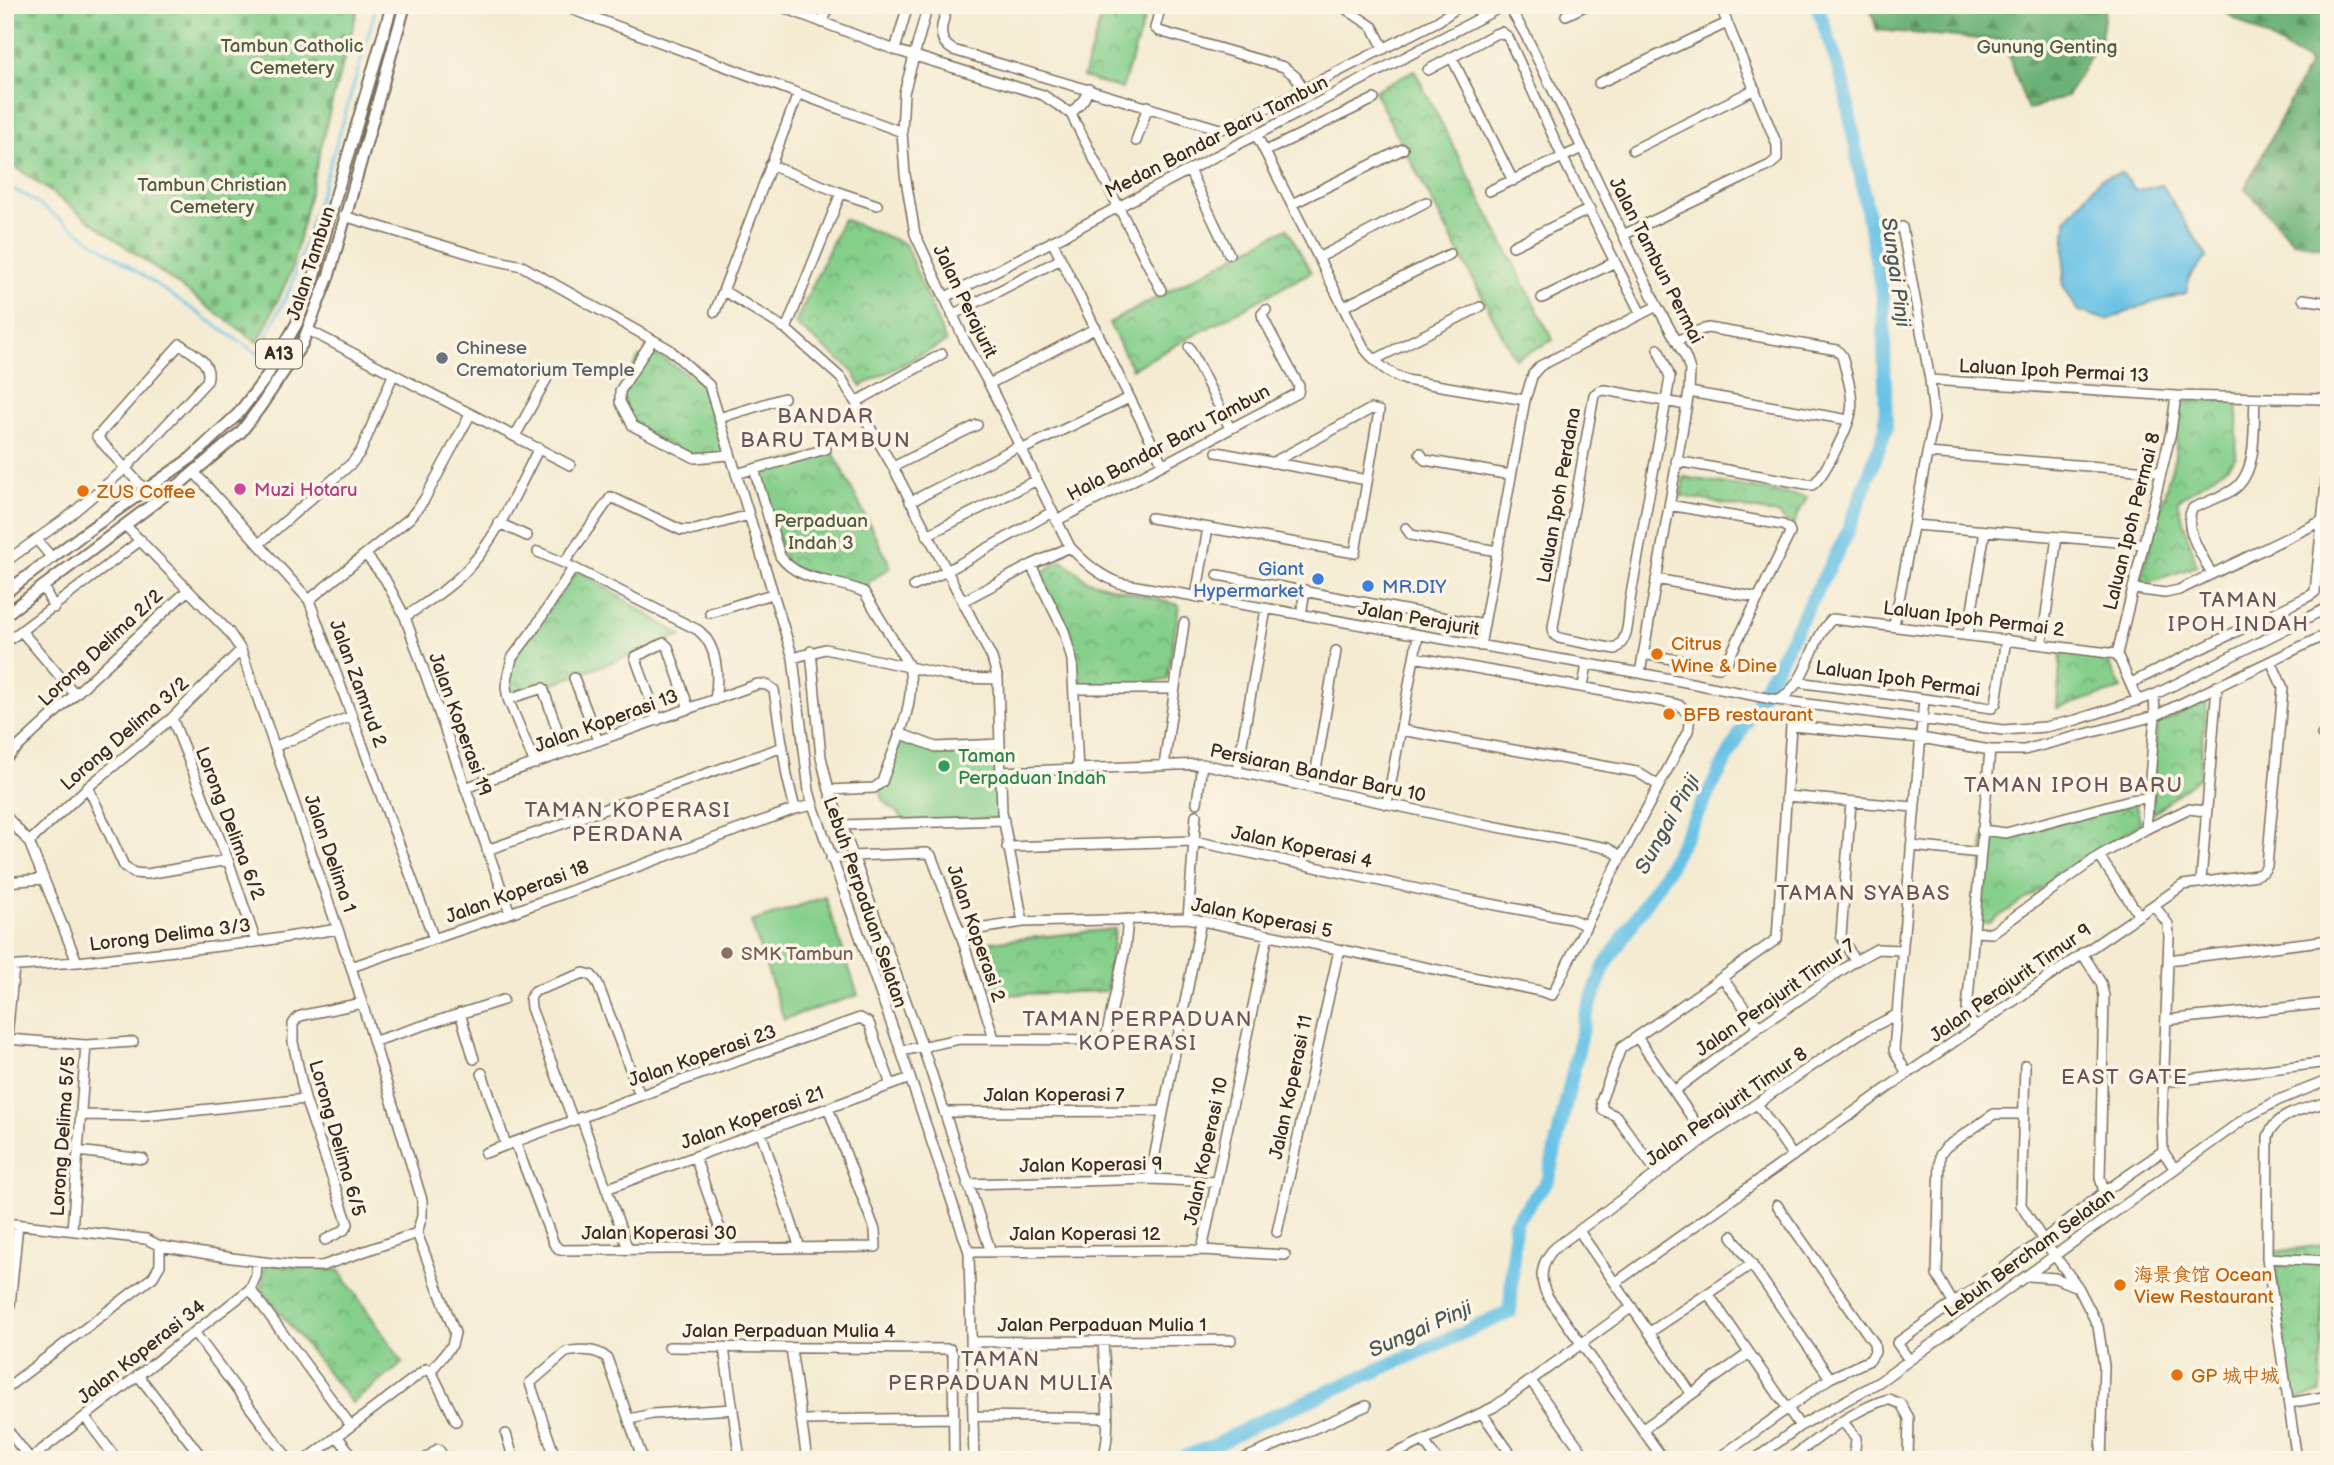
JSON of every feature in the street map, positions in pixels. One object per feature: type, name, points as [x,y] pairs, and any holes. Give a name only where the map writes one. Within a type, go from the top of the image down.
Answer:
[{"type":"main road","name":"Jalan Tambun","points":[[5,593],[191,458],[238,414],[265,379],[297,323],[312,284],[392,5]]},
{"type":"main road","name":"Jalan Tambun","points":[[5,614],[194,472],[241,432],[260,407],[308,330],[329,275],[405,5]]},
{"type":"street","points":[[560,5],[585,9],[798,94],[902,132]]},
{"type":"street","points":[[777,5],[895,50],[1043,95],[1071,114],[1161,290]]},
{"type":"street","points":[[823,23],[828,5]]},
{"type":"street","points":[[895,50],[908,5]]},
{"type":"street","name":"Jalan Perajurit","points":[[928,5],[904,93],[902,132],[905,174],[915,233],[952,315],[1070,547],[1090,568],[1107,578],[1119,583],[1640,673],[1777,700],[2003,730],[2024,730],[2076,720],[2154,695],[2329,607]]},
{"type":"street","points":[[948,5],[941,30],[945,45],[953,50],[1220,129],[1229,127],[1384,49],[1438,21],[1461,5]]},
{"type":"street","points":[[1076,5],[1096,7]]},
{"type":"street","points":[[1161,5],[1156,28],[1159,31],[1284,67],[1296,77],[1304,89]]},
{"type":"street","points":[[1340,5],[1373,27],[1384,49]]},
{"type":"street","name":"Medan Bandar Baru Tambun","points":[[944,298],[1506,5]]},
{"type":"street","name":"Jalan Tambun Permai","points":[[1506,5],[1525,34],[1690,370],[1689,392],[1640,673]]},
{"type":"street","points":[[1566,15],[1587,5]]},
{"type":"street","points":[[1623,235],[1770,165],[1778,154],[1777,145],[1720,5]]},
{"type":"street","points":[[1599,83],[1727,23]]},
{"type":"street","points":[[1427,71],[1494,34],[1502,32],[1508,37],[1563,158],[1641,314]]},
{"type":"street","points":[[1452,58],[1513,181]]},
{"type":"street","points":[[1071,114],[1084,99],[1088,89]]},
{"type":"street","points":[[1633,150],[1755,89]]},
{"type":"street","points":[[715,312],[798,94]]},
{"type":"street","points":[[1265,150],[1374,99]]},
{"type":"street","points":[[1136,141],[1148,106]]},
{"type":"street","points":[[1257,135],[1364,348],[1374,360],[1388,373],[1406,380],[1525,400]]},
{"type":"street","points":[[1489,191],[1582,148]]},
{"type":"street","points":[[1292,204],[1403,149]]},
{"type":"street","points":[[770,165],[877,205]]},
{"type":"street","points":[[1189,170],[1229,254]]},
{"type":"street","points":[[786,329],[841,193]]},
{"type":"street","points":[[1320,257],[1426,202]]},
{"type":"street","points":[[1513,246],[1590,209]]},
{"type":"street","name":"Lebuh Perpaduan Selatan","points":[[344,216],[481,257],[522,266],[669,349],[709,385],[793,658],[813,805],[969,1252],[974,1457]]},
{"type":"street","points":[[1894,625],[1934,418],[1930,380],[1902,227]]},
{"type":"street","points":[[1052,241],[1163,463]]},
{"type":"street","points":[[1345,306],[1450,254]]},
{"type":"street","points":[[952,315],[1061,260]]},
{"type":"street","points":[[1542,299],[1615,262]]},
{"type":"street","points":[[723,291],[786,329],[842,379],[911,502],[992,657],[998,679],[1007,847],[1023,922]]},
{"type":"street","points":[[2303,299],[2329,303]]},
{"type":"street","points":[[1480,646],[1525,400],[1533,374],[1538,368],[1657,306]]},
{"type":"street","points":[[1374,360],[1480,307]]},
{"type":"street","name":"Hala Bandar Baru Tambun","points":[[914,586],[1296,394],[1299,386],[1263,318],[1262,314],[1266,310]]},
{"type":"street","points":[[989,384],[1096,328]]},
{"type":"street","points":[[1676,461],[1812,485],[1818,481],[1851,413],[1851,396],[1842,356],[1837,350],[1708,328],[1677,341]]},
{"type":"street","points":[[308,330],[570,465]]},
{"type":"street","points":[[652,340],[620,391],[620,402],[633,426],[695,458],[729,455]]},
{"type":"street","points":[[5,562],[69,516],[126,468],[207,382],[209,369],[206,363],[180,344],[97,437],[126,468],[145,490]]},
{"type":"street","points":[[1189,347],[1230,428]]},
{"type":"street","points":[[1658,349],[1670,377],[1666,401]]},
{"type":"street","points":[[856,402],[942,354]]},
{"type":"street","points":[[259,544],[352,463],[361,451],[393,375]]},
{"type":"street","points":[[515,436],[547,378]]},
{"type":"street","name":"Laluan Ipoh Permai 13","points":[[1930,380],[2176,396],[2321,399],[2329,402]]},
{"type":"street","name":"Laluan Ipoh Perdana","points":[[1666,401],[1624,641],[1615,649],[1562,639],[1556,636],[1553,630],[1596,393],[1605,390],[1666,401],[1686,405]]},
{"type":"street","points":[[1689,392],[1849,420]]},
{"type":"street","name":"Laluan Ipoh Permai 8","points":[[2116,654],[2171,432],[2176,396]]},
{"type":"street","points":[[719,418],[784,397]]},
{"type":"street","points":[[911,502],[1129,398]]},
{"type":"street","points":[[2211,573],[2190,528],[2190,513],[2193,508],[2234,489],[2248,472],[2255,398]]},
{"type":"street","points":[[1151,518],[1355,553],[1379,411],[1371,409],[1272,463]]},
{"type":"street","points":[[309,600],[410,518],[424,500],[470,415]]},
{"type":"street","points":[[892,467],[977,425]]},
{"type":"street","points":[[405,617],[470,567],[499,523],[539,448]]},
{"type":"street","points":[[736,474],[826,449]]},
{"type":"street","points":[[1217,453],[1367,480]]},
{"type":"street","points":[[1420,453],[1425,460],[1511,475]]},
{"type":"street","points":[[1928,453],[2161,472]]},
{"type":"street","points":[[2131,683],[2312,596],[2315,592],[2329,454]]},
{"type":"street","points":[[754,469],[780,556],[786,565],[808,576],[864,592],[909,666],[912,678],[909,702],[882,782],[874,788],[829,790]]},
{"type":"street","name":"Jalan Zamrud 2","points":[[194,472],[309,600],[434,939]]},
{"type":"street","points":[[927,535],[1037,480]]},
{"type":"street","points":[[564,563],[611,497],[681,530],[695,530],[749,515]]},
{"type":"street","points":[[1643,654],[1724,666],[1789,537],[1787,526],[1669,505]]},
{"type":"street","points":[[2134,589],[2165,593],[2179,590],[2322,521]]},
{"type":"street","points":[[499,523],[527,536]]},
{"type":"street","name":"Jalan Delima 1","points":[[125,525],[229,632],[241,650],[276,746],[374,1041],[422,1200],[422,1216],[417,1233]]},
{"type":"street","points":[[1915,525],[2143,544]]},
{"type":"street","points":[[1196,596],[1208,528]]},
{"type":"street","points":[[1406,528],[1411,535],[1497,551]]},
{"type":"street","points":[[1968,634],[1985,531]]},
{"type":"street","points":[[2042,643],[2057,537]]},
{"type":"street","points":[[37,540],[52,558]]},
{"type":"street","points":[[5,643],[141,540]]},
{"type":"street","points":[[963,601],[1070,547]]},
{"type":"street","points":[[538,552],[682,622],[708,638],[714,651],[718,684],[715,700]]},
{"type":"street","name":"Jalan Koperasi 19","points":[[366,555],[385,579],[405,617],[510,912]]},
{"type":"street","points":[[1031,565],[1069,645],[1078,769]]},
{"type":"street","points":[[535,764],[508,699],[506,687],[512,658],[573,568]]},
{"type":"street","points":[[1218,575],[1484,625]]},
{"type":"street","points":[[1656,579],[1759,598]]},
{"type":"street","points":[[43,586],[54,608]]},
{"type":"street","name":"Lorong Delima 2/2","points":[[5,758],[188,590]]},
{"type":"street","points":[[1301,615],[1304,590]]},
{"type":"street","points":[[710,613],[772,594]]},
{"type":"street","points":[[1237,772],[1266,609]]},
{"type":"street","name":"Laluan Ipoh Permai 2","points":[[1797,682],[1828,622],[1834,619],[2116,654]]},
{"type":"street","points":[[2262,620],[2271,636]]},
{"type":"street","points":[[1164,766],[1184,623]]},
{"type":"street","points":[[22,632],[75,694]]},
{"type":"street","points":[[1387,804],[1418,636]]},
{"type":"street","points":[[1658,1174],[1616,1116],[1601,1108],[1601,1101],[1621,1048],[1723,979],[1778,937],[1791,726],[1796,724],[1921,738],[1990,750],[2024,751],[2155,716],[2319,638]]},
{"type":"street","name":"Laluan Ipoh Permai","points":[[1777,700],[1787,694],[1797,682],[1994,707],[2006,639]]},
{"type":"street","points":[[658,720],[635,657],[664,643],[668,647],[689,709]]},
{"type":"street","points":[[793,658],[825,649],[960,678],[998,679]]},
{"type":"street","name":"Lorong Delima 3/2","points":[[29,842],[88,787],[172,718],[241,650]]},
{"type":"street","points":[[811,651],[821,757],[829,790],[922,1045],[991,1252]]},
{"type":"street","points":[[1314,788],[1336,651]]},
{"type":"street","points":[[2116,654],[2138,701]]},
{"type":"street","points":[[1415,657],[1583,686],[1681,706],[1686,711],[1690,724],[1684,740],[1586,925]]},
{"type":"street","name":"Jalan Perajurit Timur 9","points":[[1615,1283],[1907,1074],[2183,885],[2257,875],[2266,869],[2283,688],[2271,661]]},
{"type":"street","points":[[1583,686],[1587,665]]},
{"type":"street","points":[[574,678],[598,741]]},
{"type":"street","name":"Jalan Koperasi 13","points":[[466,788],[758,684],[767,685],[774,690],[783,747]]},
{"type":"street","points":[[2201,881],[2217,686]]},
{"type":"street","points":[[508,699],[542,688],[565,752]]},
{"type":"street","points":[[1074,689],[1174,689]]},
{"type":"street","points":[[2146,829],[2155,716],[2154,695]]},
{"type":"street","points":[[1907,1074],[1894,1054],[1924,699]]},
{"type":"street","points":[[276,746],[352,716]]},
{"type":"street","name":"Lorong Delima 6/2","points":[[172,718],[228,860],[256,942]]},
{"type":"street","points":[[1401,730],[1637,772],[1658,785]]},
{"type":"street","points":[[899,733],[936,747],[1000,744]]},
{"type":"street","points":[[487,850],[783,747],[795,809]]},
{"type":"street","points":[[1974,1028],[1967,1012],[1990,750]]},
{"type":"street","points":[[1197,803],[1202,764]]},
{"type":"street","name":"Persiaran Bandar Baru 10","points":[[1001,772],[1202,764],[1607,848],[1621,856]]},
{"type":"street","points":[[88,787],[124,866],[134,873],[147,874],[228,860]]},
{"type":"street","points":[[1786,796],[1914,807]]},
{"type":"street","points":[[1982,830],[2006,834],[2130,800],[2147,798]]},
{"type":"street","points":[[1851,802],[1841,936],[1855,961]]},
{"type":"street","name":"Jalan Koperasi 18","points":[[351,967],[795,809],[813,805]]},
{"type":"street","points":[[1974,932],[1992,933],[2099,856],[2146,829],[2188,810],[2205,811]]},
{"type":"street","points":[[5,815],[29,842],[77,962]]},
{"type":"street","points":[[1188,918],[1196,815]]},
{"type":"street","points":[[841,825],[1004,820]]},
{"type":"street","name":"Jalan Koperasi 4","points":[[1007,847],[1194,841],[1571,919],[1586,925]]},
{"type":"street","points":[[1911,846],[1981,853]]},
{"type":"street","name":"Jalan Koperasi 2","points":[[831,859],[930,854],[960,932],[994,1038]]},
{"type":"street","points":[[2099,856],[2139,915]]},
{"type":"street","points":[[5,882],[44,879]]},
{"type":"street","points":[[2154,905],[2168,924],[2163,1151],[2174,1168]]},
{"type":"street","name":"Jalan Koperasi 5","points":[[960,932],[1023,922],[1188,918],[1540,990],[1552,995],[1586,925]]},
{"type":"street","points":[[901,1051],[960,1039],[1103,1040],[1106,1037],[1125,949],[1128,919]]},
{"type":"street","points":[[1150,1179],[1201,921]]},
{"type":"street","name":"Lorong Delima 3/3","points":[[10,967],[256,942],[338,929]]},
{"type":"street","name":"Jalan Koperasi 10","points":[[1202,1250],[1268,935]]},
{"type":"street","points":[[2168,960],[2329,940]]},
{"type":"street","name":"Jalan Perajurit Timur 7","points":[[1674,1091],[1759,1027],[1855,961],[1877,949],[1901,950]]},
{"type":"street","name":"Jalan Koperasi 11","points":[[1277,1232],[1339,950]]},
{"type":"street","points":[[2082,953],[2101,983],[2104,996],[2100,1178],[2104,1192]]},
{"type":"street","points":[[5,1055],[10,967]]},
{"type":"street","points":[[628,1250],[606,1189],[531,1008],[530,998],[535,991],[584,973],[592,975],[640,1096]]},
{"type":"street","points":[[1723,979],[1759,1027]]},
{"type":"street","points":[[374,1041],[503,1000]]},
{"type":"street","name":"Lorong Delima 6/5","points":[[325,1240],[344,1230],[348,1224],[305,1099],[292,1042],[295,1021],[304,1015],[362,1003]]},
{"type":"street","points":[[2166,1020],[2329,1003]]},
{"type":"street","points":[[460,1013],[474,1059]]},
{"type":"street","name":"Jalan Perajurit Timur 8","points":[[1664,1460],[1581,1344],[1542,1284],[1544,1267],[1551,1251],[1706,1138],[1867,1029],[1896,1015]]},
{"type":"street","name":"Jalan Koperasi 23","points":[[485,1153],[860,1018],[869,1023],[891,1085]]},
{"type":"street","points":[[1637,1037],[1706,1138]]},
{"type":"street","points":[[7,1039],[86,1045],[133,1042]]},
{"type":"street","name":"Lorong Delima 5/5","points":[[72,1230],[86,1045]]},
{"type":"street","points":[[2165,1082],[2329,1062]]},
{"type":"street","points":[[2025,1065],[2021,1205],[2078,1287],[2098,1326],[2104,1352],[2101,1460]]},
{"type":"street","points":[[481,1073],[510,1144]]},
{"type":"street","name":"Jalan Koperasi 21","points":[[606,1189],[910,1078]]},
{"type":"street","name":"Lebuh Bercham Selatan","points":[[1754,1460],[1800,1426],[1879,1381],[2029,1276],[2247,1117],[2328,1079]]},
{"type":"street","points":[[81,1115],[143,1116],[305,1099]]},
{"type":"street","points":[[2297,1460],[2267,1258],[2269,1137],[2271,1128],[2277,1121],[2295,1112],[2329,1102]]},
{"type":"street","points":[[1758,1105],[1793,1156]]},
{"type":"street","name":"Jalan Koperasi 30","points":[[510,1144],[554,1244],[560,1250],[876,1247],[875,1230],[828,1108]]},
{"type":"street","name":"Jalan Koperasi 7","points":[[944,1112],[1163,1111]]},
{"type":"street","points":[[1953,1303],[1937,1275],[1940,1155],[1946,1147],[1995,1113],[2023,1114]]},
{"type":"street","points":[[761,1133],[800,1248]]},
{"type":"street","points":[[78,1151],[143,1158]]},
{"type":"street","points":[[1909,1360],[1897,1343],[2163,1151]]},
{"type":"street","points":[[695,1157],[727,1249]]},
{"type":"street","name":"Jalan Koperasi 9","points":[[967,1184],[1150,1179],[1216,1182]]},
{"type":"street","points":[[1716,1460],[1830,1378],[1870,1360],[1875,1352],[1874,1343],[1777,1205]]},
{"type":"street","points":[[5,1223],[146,1239],[160,1246],[257,1261],[322,1266],[417,1233],[455,1333],[452,1345],[431,1371]]},
{"type":"street","points":[[10,1305],[18,1224]]},
{"type":"street","points":[[1579,1231],[1690,1393]]},
{"type":"street","points":[[1732,1236],[1830,1378]]},
{"type":"street","points":[[5,1389],[153,1277],[160,1265],[160,1246]]},
{"type":"street","name":"Jalan Koperasi 12","points":[[969,1252],[1202,1250],[1285,1255]]},
{"type":"street","points":[[2267,1258],[2329,1261]]},
{"type":"street","points":[[257,1261],[256,1276],[250,1289],[351,1426]]},
{"type":"street","points":[[1650,1332],[1752,1264]]},
{"type":"street","points":[[2029,1276],[2055,1278],[2078,1287]]},
{"type":"street","name":"Jalan Koperasi 34","points":[[30,1459],[250,1289]]},
{"type":"street","points":[[1709,1295],[1800,1426]]},
{"type":"street","points":[[1382,1460],[1482,1413],[1531,1381],[1632,1307]]},
{"type":"street","points":[[194,1332],[289,1460]]},
{"type":"street","name":"Jalan Perpaduan Mulia 1","points":[[972,1342],[1231,1340]]},
{"type":"street","points":[[1101,1460],[1106,1453],[1107,1418],[1103,1341]]},
{"type":"street","name":"Jalan Perpaduan Mulia 4","points":[[669,1347],[952,1350],[954,1418]]},
{"type":"street","points":[[724,1348],[740,1460]]},
{"type":"street","points":[[791,1348],[807,1460]]},
{"type":"street","points":[[556,1460],[529,1386],[533,1378],[566,1352],[597,1352],[607,1358],[643,1460]]},
{"type":"street","points":[[1643,1429],[1748,1354]]},
{"type":"street","points":[[306,1460],[420,1373],[431,1371]]},
{"type":"street","points":[[431,1371],[456,1422]]},
{"type":"street","points":[[138,1375],[204,1460]]},
{"type":"street","points":[[1531,1381],[1588,1460]]},
{"type":"street","points":[[2289,1403],[2329,1396]]},
{"type":"street","points":[[1788,1460],[1843,1422],[1888,1399],[1895,1400],[1905,1408],[1909,1418],[1908,1460]]},
{"type":"street","points":[[1241,1460],[1366,1406]]},
{"type":"street","points":[[630,1419],[652,1414],[733,1409]]},
{"type":"street","points":[[1482,1413],[1515,1460]]},
{"type":"street","points":[[973,1416],[1107,1418]]},
{"type":"street","points":[[85,1417],[117,1460]]},
{"type":"street","points":[[802,1420],[954,1418],[954,1457],[974,1457]]},
{"type":"street","points":[[1843,1422],[1856,1438],[1854,1460]]},
{"type":"street","points":[[5,1427],[30,1459]]},
{"type":"street","points":[[506,1434],[514,1460]]},
{"type":"street","points":[[337,1436],[356,1460]]},
{"type":"street","points":[[1424,1441],[1437,1460]]},
{"type":"street","points":[[424,1460],[438,1449],[446,1459]]},
{"type":"green space","points":[[5,5],[359,5],[330,109],[291,272],[258,343],[19,169],[5,162]]},
{"type":"green space","points":[[1105,5],[1149,5],[1122,89],[1083,77]]},
{"type":"green space","name":"Gunung Genting","points":[[1869,5],[2106,5],[2101,38],[2067,96],[2028,110],[2003,41],[1877,30]]},
{"type":"green space","points":[[2205,5],[2329,5],[2329,248],[2293,242],[2245,188],[2310,63],[2219,9]]},
{"type":"green space","points":[[1414,70],[1553,340],[1515,359],[1374,91]]},
{"type":"green space","points":[[843,219],[905,244],[946,342],[861,386],[852,370],[795,324]]},
{"type":"green space","points":[[1287,228],[1311,272],[1132,369],[1109,323]]},
{"type":"green space","points":[[659,356],[699,382],[729,455],[695,458],[633,426],[620,391],[639,357]]},
{"type":"green space","points":[[2238,399],[2236,456],[2228,466],[2177,501],[2197,566],[2140,583],[2175,456],[2180,402]]},
{"type":"green space","name":"Perpaduan Indah 3","points":[[832,450],[891,567],[869,582],[864,592],[787,565],[754,469]]},
{"type":"green space","points":[[1684,477],[1807,497],[1792,527],[1778,514],[1681,496]]},
{"type":"green space","points":[[1062,560],[1088,581],[1179,605],[1167,680],[1081,688],[1071,634],[1039,574]]},
{"type":"green space","points":[[578,570],[682,636],[513,699],[507,692],[512,658]]},
{"type":"green space","points":[[2061,652],[2104,654],[2122,689],[2057,708]]},
{"type":"green space","points":[[2207,701],[2199,777],[2152,814],[2157,724]]},
{"type":"green space","name":"Taman Perpaduan Indah","points":[[900,736],[926,747],[998,747],[1000,818],[906,821],[883,800],[880,787]]},
{"type":"green space","points":[[2121,803],[2135,803],[2141,823],[1989,923],[1977,923],[1984,837],[2017,835]]},
{"type":"green space","points":[[825,897],[858,995],[784,1019],[751,922]]},
{"type":"green space","points":[[1115,929],[1106,991],[996,995],[979,943]]},
{"type":"green space","points":[[2323,1245],[2321,1393],[2292,1401],[2273,1252]]},
{"type":"green space","points":[[265,1265],[339,1270],[403,1363],[352,1403],[261,1289]]},
{"type":"water","points":[[2122,173],[2136,191],[2162,185],[2207,257],[2190,276],[2186,293],[2147,304],[2107,320],[2078,311],[2063,285],[2066,220],[2101,178]]},
{"type":"waterway","name":"Sungai Pinji","points":[[1176,1460],[1218,1444],[1259,1422],[1510,1312],[1515,1222],[1548,1180],[1586,1015],[1604,967],[1667,870],[1846,536],[1886,429],[1883,298],[1844,84],[1817,5]]},
{"type":"waterway","points":[[5,186],[25,195],[258,354],[292,284],[375,11]]},
{"type":"place","name":"Chinese Crematorium Temple","points":[[442,358]]},
{"type":"place","name":"Muzi Hotaru","points":[[240,489]]},
{"type":"place","name":"ZUS Coffee","points":[[83,491]]},
{"type":"place","name":"Giant Hypermarket","points":[[1318,579]]},
{"type":"place","name":"MR.DIY","points":[[1368,586]]},
{"type":"place","name":"Citrus Wine & Dine","points":[[1657,654]]},
{"type":"place","name":"BFB restaurant","points":[[1669,714]]},
{"type":"place","name":"Taman Perpaduan Indah","points":[[944,766]]},
{"type":"place","name":"SMK Tambun","points":[[727,953]]},
{"type":"place","name":"海景食馆 Ocean View Restaurant","points":[[2120,1285]]},
{"type":"place","name":"GP 城中城","points":[[2177,1375]]},
{"type":"district","name":"BANDAR BARU TAMBUN","points":[[826,428]]},
{"type":"district","name":"TAMAN IPOH INDAH","points":[[2239,612]]},
{"type":"district","name":"TAMAN IPOH BARU","points":[[2074,785]]},
{"type":"district","name":"TAMAN KOPERASI PERDANA","points":[[628,822]]},
{"type":"district","name":"TAMAN SYABAS","points":[[1864,893]]},
{"type":"district","name":"TAMAN PERPADUAN KOPERASI","points":[[1138,1031]]},
{"type":"district","name":"EAST GATE","points":[[2125,1077]]},
{"type":"district","name":"TAMAN PERPADUAN MULIA","points":[[1001,1371]]},
{"type":"park label","name":"Tambun Catholic Cemetery","points":[[292,56]]},
{"type":"park label","name":"Tambun Christian Cemetery","points":[[212,195]]}]
